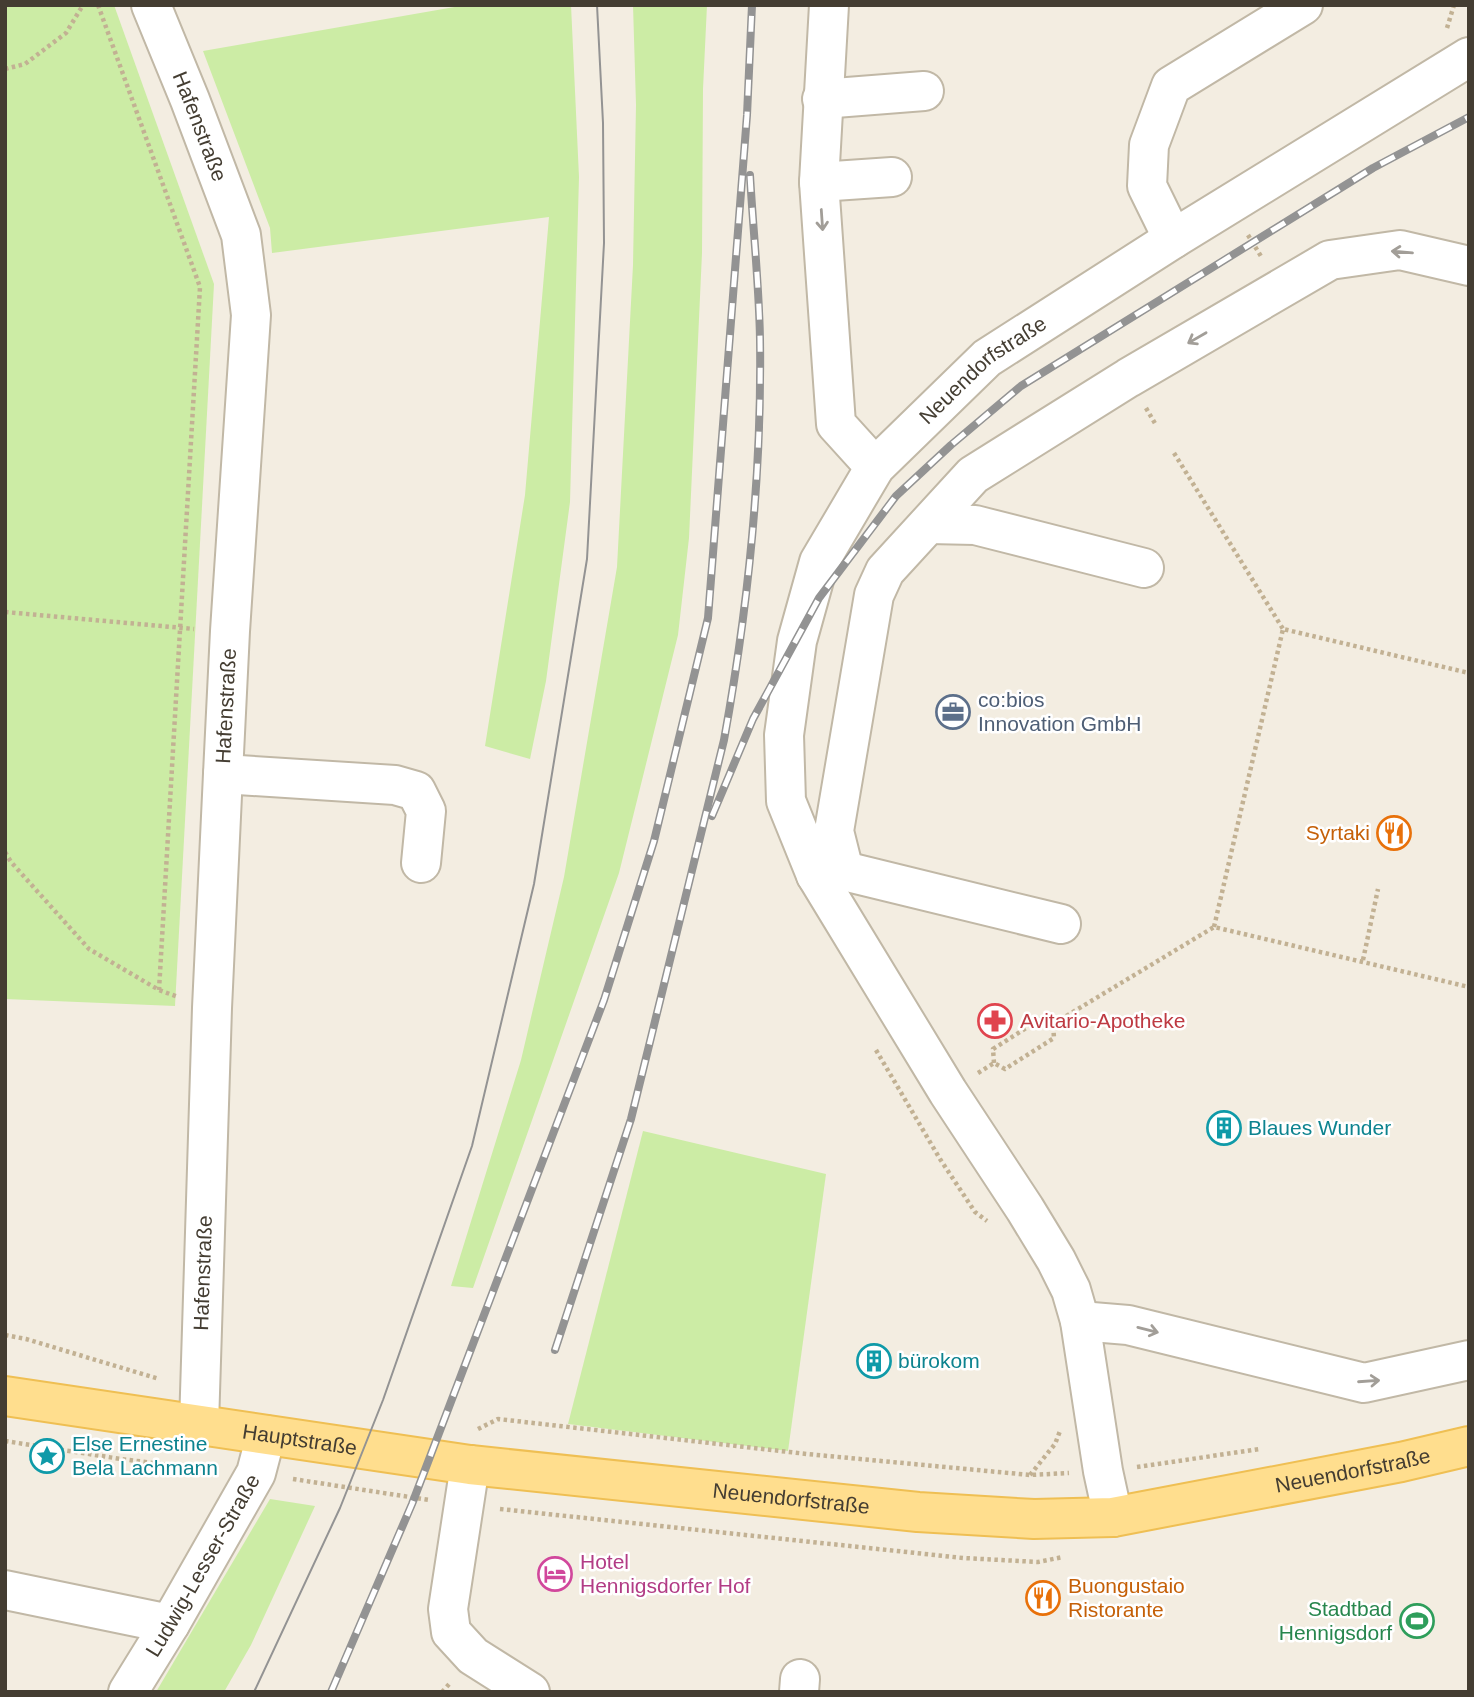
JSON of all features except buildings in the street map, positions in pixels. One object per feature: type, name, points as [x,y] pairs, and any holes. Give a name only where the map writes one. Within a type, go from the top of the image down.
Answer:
[{"type":"main road","name":"Hauptstraße","points":[[5,1396],[199,1408],[266,1435],[470,1465]]},
{"type":"main road","name":"Neuendorfstraße","points":[[470,1465],[918,1512],[1034,1520],[1114,1517],[1401,1462],[1469,1446]]},
{"type":"street","name":"Hafenstraße","points":[[151,5],[241,235],[251,315],[223,774],[212,1008],[199,1408]]},
{"type":"street","points":[[829,5],[819,182],[836,424],[875,467]]},
{"type":"street","points":[[1173,239],[1147,186],[1149,145],[1171,86],[1303,5]]},
{"type":"street","name":"Neuendorfstraße","points":[[845,866],[786,801],[784,735],[795,654],[819,562],[875,467],[987,358],[1173,239],[1455,45]]},
{"type":"street","points":[[822,99],[924,91]]},
{"type":"street","points":[[819,182],[891,177]]},
{"type":"street","name":"Neuendorfstraße","points":[[1114,1517],[1103,1471],[1080,1321],[1071,1290],[1026,1209],[948,1092],[845,866],[834,831],[874,595],[885,571],[973,475],[1128,378],[1329,260],[1400,250],[1469,266]]},
{"type":"street","points":[[929,524],[970,546],[1068,569]]},
{"type":"street","points":[[929,524],[975,525],[1144,568]]},
{"type":"street","points":[[223,774],[395,785],[416,791],[426,811],[421,863]]},
{"type":"street","points":[[845,866],[992,881]]},
{"type":"street","points":[[845,866],[1061,924]]},
{"type":"street","points":[[1080,1321],[1128,1325],[1364,1383],[1469,1360]]},
{"type":"street","name":"Ludwig-Lesser-Straße","points":[[128,1692],[256,1474],[266,1435]]},
{"type":"street","points":[[470,1465],[448,1609],[451,1632],[473,1656],[530,1692]]},
{"type":"street","points":[[5,1590],[170,1624]]},
{"type":"path","points":[[5,69],[25,64],[66,33],[83,5]]},
{"type":"path","points":[[98,5],[200,287],[159,990]]},
{"type":"path","points":[[1454,5],[1449,26],[1455,45]]},
{"type":"path","points":[[1174,453],[1283,629],[1214,927]]},
{"type":"path","points":[[5,612],[230,631]]},
{"type":"path","points":[[1283,629],[1469,673]]},
{"type":"path","points":[[5,852],[89,949],[159,990],[212,1008]]},
{"type":"path","points":[[1363,960],[1378,889]]},
{"type":"path","points":[[1053,1024],[1214,927],[1469,987]]},
{"type":"path","points":[[994,1063],[993,1049],[1042,1018],[1053,1024]]},
{"type":"path","points":[[994,1063],[1005,1069],[1054,1038],[1053,1024]]},
{"type":"path","points":[[872,1043],[940,1159],[975,1212],[995,1228]]},
{"type":"path","points":[[948,1092],[994,1063]]},
{"type":"path","points":[[5,1335],[26,1339],[199,1408]]},
{"type":"path","points":[[1030,1475],[1055,1444],[1065,1418]]},
{"type":"path","points":[[498,1419],[807,1454],[1030,1475],[1103,1471],[1269,1447]]},
{"type":"path","points":[[5,1441],[463,1505]]},
{"type":"green space","points":[[5,5],[114,5],[214,284],[175,1006],[5,999]]},
{"type":"green space","points":[[466,5],[571,5],[579,177],[570,502],[546,681],[530,759],[485,746],[525,495],[549,217],[272,253],[270,228],[203,51]]},
{"type":"green space","points":[[633,5],[707,5],[703,89],[702,253],[689,538],[678,635],[619,873],[473,1288],[451,1286],[521,1060],[564,877],[617,567],[633,265],[636,105]]},
{"type":"green space","points":[[643,1131],[826,1174],[788,1451],[568,1424]]},
{"type":"green space","points":[[270,1499],[315,1506],[251,1645],[224,1692],[156,1692]]},
{"type":"tram line","points":[[254,1692],[340,1508],[383,1400],[472,1146],[534,884],[587,559],[604,243],[603,123],[597,5]]},
{"type":"railway","points":[[331,1692],[412,1504],[604,1000],[654,841],[708,618],[747,115],[752,5]]},
{"type":"railway","points":[[712,816],[753,719],[819,598],[896,496],[951,445],[1021,386],[1373,168],[1469,117]]},
{"type":"railway","points":[[555,1350],[631,1119],[724,740],[733,690],[752,541],[759,440],[759,318],[750,175]]},
{"type":"place","name":"co:bios Innovation GmbH","points":[[953,712]]},
{"type":"place","name":"Syrtaki","points":[[1394,833]]},
{"type":"place","name":"Avitario-Apotheke","points":[[995,1021]]},
{"type":"place","name":"Blaues Wunder","points":[[1224,1128]]},
{"type":"place","name":"bürokom","points":[[874,1361]]},
{"type":"place","name":"Else Ernestine Bela Lachmann","points":[[47,1456]]},
{"type":"place","name":"Hotel Hennigsdorfer Hof","points":[[555,1574]]},
{"type":"place","name":"Buongustaio Ristorante","points":[[1043,1598]]},
{"type":"place","name":"Stadtbad Hennigsdorf","points":[[1417,1621]]}]
